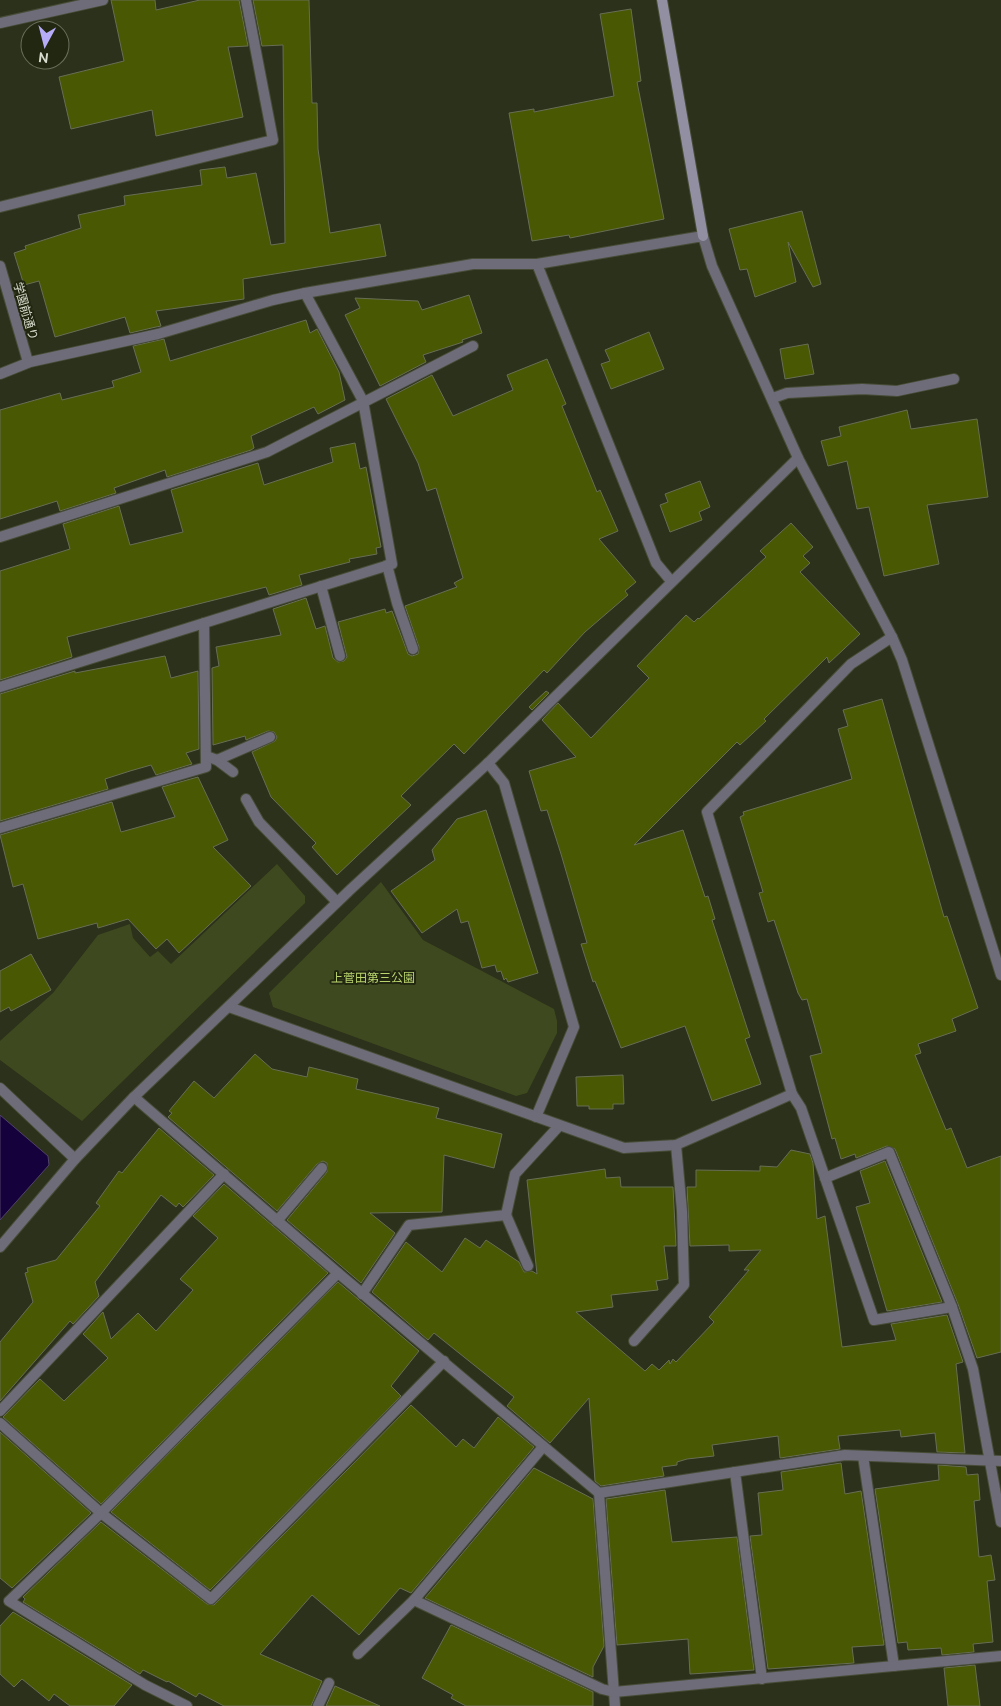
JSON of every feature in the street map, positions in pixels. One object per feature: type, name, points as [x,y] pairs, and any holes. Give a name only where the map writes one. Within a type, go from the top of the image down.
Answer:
[{"type":"street","points":[[0,23],[103,0]]},
{"type":"street","points":[[0,207],[273,140],[246,0]]},
{"type":"street","points":[[662,0],[703,236],[712,266],[773,398],[798,458],[892,637],[904,667],[998,954],[1001,975]]},
{"type":"street","points":[[0,374],[28,362],[158,334],[273,300],[305,293],[473,264],[538,264],[703,236]]},
{"type":"street","points":[[538,264],[656,563],[671,581]]},
{"type":"street","name":"学園前通り","points":[[0,266],[28,362]]},
{"type":"street","points":[[0,687],[392,564],[363,401],[305,293]]},
{"type":"street","points":[[0,537],[267,452],[473,346]]},
{"type":"street","points":[[773,398],[787,393],[862,389],[897,391],[954,379]]},
{"type":"street","points":[[0,1247],[75,1159],[134,1097],[337,902],[488,763],[798,458]]},
{"type":"street","points":[[387,565],[396,604],[413,649]]},
{"type":"street","points":[[321,586],[340,656]]},
{"type":"street","points":[[0,828],[206,767],[204,624]]},
{"type":"street","points":[[892,637],[851,664],[708,812],[792,1094],[801,1108],[874,1320],[952,1307]]},
{"type":"street","points":[[217,760],[270,737]]},
{"type":"street","points":[[206,756],[217,760],[233,772]]},
{"type":"street","points":[[488,763],[504,783],[574,1027],[536,1117]]},
{"type":"street","points":[[246,798],[259,822],[337,902]]},
{"type":"street","points":[[229,1007],[624,1148],[676,1144],[792,1094]]},
{"type":"street","points":[[0,1088],[75,1159]]},
{"type":"street","points":[[134,1097],[362,1294],[444,1361],[542,1448],[599,1493],[845,1455],[996,1461]]},
{"type":"street","points":[[528,1266],[506,1215],[515,1174],[559,1126]]},
{"type":"street","points":[[634,1341],[684,1285],[682,1211],[676,1144]]},
{"type":"street","points":[[825,1178],[889,1152],[952,1307],[973,1370],[996,1461],[1001,1522]]},
{"type":"street","points":[[277,1221],[322,1168]]},
{"type":"street","points":[[0,1411],[224,1174]]},
{"type":"street","points":[[362,1294],[409,1225],[506,1215]]},
{"type":"street","points":[[187,1706],[145,1685],[5,1602],[101,1513],[338,1273]]},
{"type":"street","points":[[0,1423],[101,1513],[211,1598],[444,1361]]},
{"type":"street","points":[[358,1654],[414,1600],[542,1448]]},
{"type":"street","points":[[863,1456],[894,1666]]},
{"type":"street","points":[[735,1472],[762,1680]]},
{"type":"street","points":[[599,1493],[615,1706]]},
{"type":"street","points":[[414,1600],[602,1689],[614,1692],[762,1680],[1001,1656]]},
{"type":"street","points":[[318,1706],[329,1683]]},
{"type":"green space","points":[[277,864],[305,896],[305,903],[82,1121],[0,1060],[0,1041],[53,993],[98,935],[130,924],[133,938],[150,957],[158,951],[171,964]]},
{"type":"green space","name":"上菅田第三公園","points":[[381,882],[423,940],[554,1009],[557,1033],[527,1093],[516,1096],[273,1007],[269,993]]},
{"type":"shaded area","points":[[0,1115],[48,1156],[49,1165],[0,1220]]},
{"type":"building","points":[[111,0],[155,0],[156,10],[200,0],[239,0],[248,46],[228,47],[243,117],[156,136],[152,110],[71,129],[59,77],[124,61]]},
{"type":"building","points":[[253,0],[309,0],[312,103],[317,103],[318,149],[330,233],[380,224],[386,256],[243,279],[244,299],[156,311],[161,326],[130,333],[125,317],[55,337],[39,281],[24,285],[14,253],[26,249],[25,246],[81,228],[78,215],[125,205],[124,196],[202,185],[200,170],[225,167],[227,178],[256,173],[271,245],[285,243],[283,45],[262,46]]},
{"type":"building","points":[[631,9],[641,81],[637,82],[664,219],[570,238],[569,235],[532,241],[509,113],[534,109],[534,112],[614,96],[600,14]]},
{"type":"building","points":[[802,211],[821,284],[813,287],[788,242],[796,282],[755,297],[747,269],[740,270],[729,229]]},
{"type":"building","points":[[469,295],[482,333],[462,340],[463,342],[423,355],[426,362],[380,386],[345,315],[360,308],[355,298],[418,301],[422,310]]},
{"type":"building","points":[[306,320],[310,333],[317,329],[339,372],[345,400],[318,414],[314,407],[251,436],[254,448],[251,450],[167,477],[165,470],[114,488],[116,493],[60,511],[57,501],[0,519],[0,410],[60,393],[62,400],[114,387],[112,381],[141,372],[133,346],[164,339],[170,361]]},
{"type":"building","points":[[649,332],[664,369],[611,389],[601,364],[610,361],[605,350]]},
{"type":"building","points":[[808,344],[814,374],[785,379],[780,349]]},
{"type":"building","points":[[547,359],[566,404],[562,406],[597,492],[600,490],[618,531],[599,539],[636,582],[625,591],[628,595],[585,632],[547,673],[544,670],[464,754],[454,744],[401,796],[411,805],[337,875],[312,847],[316,843],[271,797],[252,752],[275,741],[277,737],[274,732],[268,731],[246,740],[245,736],[213,745],[212,668],[219,666],[216,647],[281,635],[273,609],[306,598],[316,629],[325,626],[333,658],[338,662],[344,661],[347,657],[338,622],[385,609],[386,613],[392,611],[408,654],[412,656],[418,654],[419,647],[405,606],[457,587],[454,583],[463,578],[436,488],[427,491],[418,463],[386,399],[432,375],[453,416],[513,390],[507,375]]},
{"type":"building","points":[[907,410],[911,429],[977,419],[988,497],[927,505],[939,564],[884,576],[869,507],[857,509],[847,461],[828,466],[821,441],[841,436],[839,427]]},
{"type":"building","points":[[355,443],[360,469],[366,467],[381,547],[376,548],[377,554],[349,559],[350,562],[299,575],[302,585],[269,595],[266,587],[67,637],[72,657],[0,680],[0,571],[70,549],[63,524],[119,506],[130,545],[183,532],[171,490],[258,463],[264,485],[333,462],[330,448]]},
{"type":"building","points":[[700,481],[710,507],[699,512],[702,520],[670,532],[660,505],[668,502],[665,494]]},
{"type":"building","points":[[791,523],[813,547],[803,556],[810,563],[800,572],[860,634],[829,663],[827,657],[764,719],[766,721],[740,745],[737,742],[634,845],[683,830],[705,897],[708,896],[715,919],[712,920],[750,1037],[745,1039],[761,1084],[712,1101],[685,1026],[621,1048],[595,981],[593,982],[581,944],[587,943],[561,854],[547,810],[541,811],[529,771],[576,757],[542,720],[558,703],[591,738],[649,678],[637,666],[686,615],[694,622],[699,619],[766,557],[760,551]]},
{"type":"building","points":[[165,656],[171,678],[198,671],[199,749],[186,753],[192,764],[156,775],[151,765],[130,771],[105,779],[108,789],[0,821],[0,694],[75,671],[75,673]]},
{"type":"building","points":[[546,691],[549,693],[532,710],[529,707]]},
{"type":"building","points":[[882,699],[944,917],[947,916],[978,1008],[952,1019],[956,1031],[918,1044],[921,1053],[915,1055],[946,1130],[951,1128],[967,1168],[1001,1156],[1001,1352],[977,1358],[958,1304],[895,1149],[887,1146],[856,1158],[855,1154],[841,1159],[835,1138],[832,1139],[810,1056],[822,1053],[807,999],[802,1000],[798,993],[774,920],[768,922],[759,893],[763,892],[740,817],[744,815],[743,812],[852,779],[838,729],[848,726],[843,710]]},
{"type":"building","points":[[198,777],[228,840],[213,847],[251,886],[179,953],[167,939],[156,949],[128,919],[98,928],[97,923],[38,939],[23,884],[13,887],[0,835],[112,802],[121,832],[175,817],[162,787]]},
{"type":"building","points":[[486,810],[538,973],[508,982],[506,978],[504,980],[501,971],[497,972],[495,965],[482,968],[468,921],[461,923],[457,909],[422,933],[391,891],[435,860],[432,850],[457,819]]},
{"type":"building","points":[[31,954],[51,990],[11,1011],[9,1007],[0,1012],[0,971]]},
{"type":"building","points":[[255,1054],[272,1069],[307,1077],[309,1067],[358,1079],[356,1089],[439,1108],[436,1118],[502,1134],[494,1168],[444,1155],[442,1212],[370,1213],[395,1233],[361,1283],[287,1220],[327,1172],[327,1163],[323,1161],[317,1164],[277,1211],[168,1117],[172,1113],[169,1111],[194,1081],[214,1098]]},
{"type":"building","points":[[623,1075],[624,1104],[613,1104],[613,1109],[589,1109],[589,1106],[577,1106],[576,1077]]},
{"type":"building","points":[[159,1128],[214,1175],[183,1207],[179,1203],[176,1207],[161,1195],[95,1282],[99,1296],[73,1324],[70,1321],[0,1401],[0,1342],[33,1302],[25,1273],[28,1272],[27,1268],[56,1260],[100,1206],[96,1203],[119,1171],[122,1173]]},
{"type":"building","points":[[791,1150],[810,1154],[813,1163],[817,1219],[825,1216],[842,1347],[896,1340],[891,1324],[947,1315],[963,1362],[956,1364],[965,1453],[937,1452],[935,1433],[901,1437],[900,1430],[838,1436],[840,1449],[780,1458],[778,1436],[712,1445],[714,1456],[687,1459],[677,1462],[677,1465],[662,1467],[664,1476],[601,1486],[595,1481],[589,1398],[550,1443],[507,1406],[514,1397],[434,1333],[428,1340],[372,1292],[406,1242],[442,1272],[465,1238],[480,1248],[486,1240],[519,1262],[524,1272],[532,1271],[537,1274],[527,1180],[605,1169],[606,1178],[620,1177],[621,1187],[673,1187],[676,1246],[664,1246],[668,1279],[656,1281],[658,1290],[611,1295],[613,1307],[576,1312],[645,1371],[652,1364],[659,1370],[669,1360],[670,1364],[673,1359],[676,1362],[714,1322],[709,1317],[749,1270],[744,1270],[761,1250],[729,1251],[729,1245],[690,1246],[687,1187],[696,1187],[696,1170],[760,1171],[760,1166],[777,1167]]},
{"type":"building","points":[[885,1161],[942,1302],[887,1311],[856,1207],[870,1203],[860,1171]]},
{"type":"building","points":[[224,1184],[328,1273],[101,1504],[3,1417],[40,1379],[64,1401],[108,1358],[83,1334],[103,1312],[111,1339],[138,1313],[156,1331],[193,1290],[180,1279],[218,1238],[193,1216]]},
{"type":"building","points":[[338,1282],[419,1351],[391,1386],[401,1396],[210,1590],[111,1512]]},
{"type":"building","points":[[411,1405],[456,1447],[463,1439],[474,1448],[498,1417],[534,1447],[411,1593],[400,1588],[359,1635],[312,1595],[260,1654],[322,1681],[311,1706],[224,1706],[199,1693],[196,1697],[168,1681],[143,1670],[140,1674],[23,1602],[25,1599],[23,1597],[101,1522],[207,1604],[214,1605]]},
{"type":"building","points":[[0,1432],[91,1513],[12,1588],[0,1578]]},
{"type":"building","points":[[841,1463],[845,1494],[861,1491],[884,1645],[852,1647],[854,1663],[768,1669],[750,1536],[762,1535],[758,1493],[783,1490],[781,1472]]},
{"type":"building","points":[[938,1465],[966,1467],[967,1475],[978,1474],[980,1500],[974,1501],[979,1557],[991,1555],[995,1580],[987,1581],[993,1642],[973,1644],[974,1652],[942,1655],[941,1648],[908,1650],[907,1642],[898,1643],[875,1489],[939,1480]]},
{"type":"building","points":[[534,1468],[593,1499],[604,1646],[593,1667],[593,1677],[425,1598]]},
{"type":"building","points":[[665,1490],[672,1542],[737,1537],[754,1670],[690,1674],[688,1639],[617,1645],[606,1499]]},
{"type":"building","points":[[13,1612],[132,1685],[114,1706],[70,1706],[54,1694],[49,1701],[22,1679],[14,1687],[0,1674],[0,1626]]},
{"type":"building","points":[[451,1625],[593,1692],[593,1706],[466,1706],[451,1698],[453,1695],[422,1678]]},
{"type":"building","points":[[975,1665],[980,1706],[948,1706],[944,1668]]},
{"type":"building","points":[[335,1686],[380,1706],[326,1706]]}]
